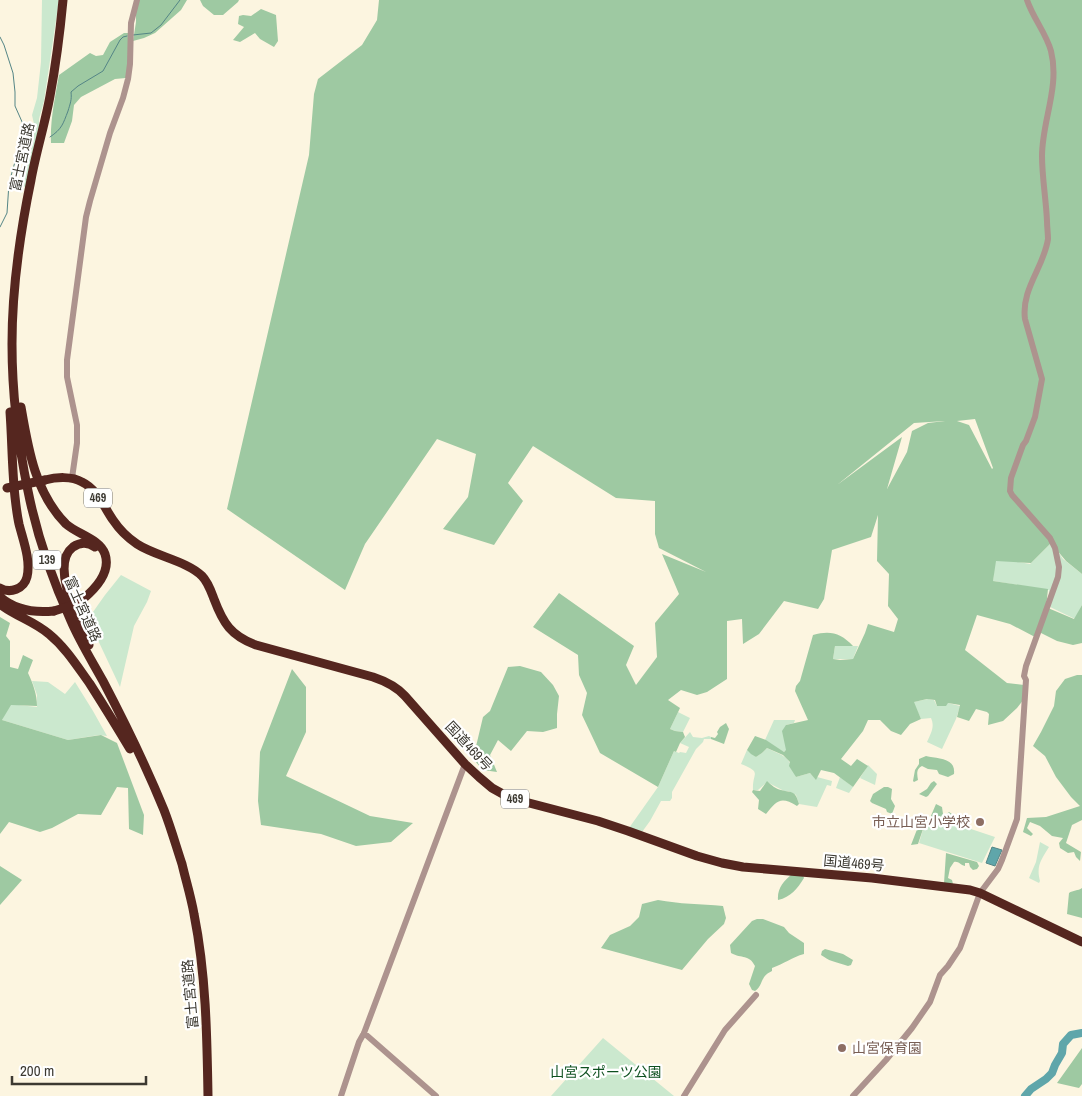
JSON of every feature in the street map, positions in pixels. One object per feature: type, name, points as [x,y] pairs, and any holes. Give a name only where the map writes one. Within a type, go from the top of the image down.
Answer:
[{"type":"highway","name":"富士宮道路","points":[[63,0],[50,98],[31,180],[22,232],[14,304],[12,342],[14,391],[21,454],[34,520],[62,601],[141,759],[166,813],[176,845],[189,891],[199,941],[206,1028],[208,1096]]},
{"type":"highway","points":[[0,588],[8,591],[20,587],[28,574],[26,552],[15,495],[13,468],[9,392],[12,342]]},
{"type":"highway","points":[[0,595],[10,604],[38,612],[73,606],[94,588],[106,567],[106,556],[102,547],[71,528],[63,520],[40,485],[29,450],[19,400],[12,342]]},
{"type":"highway","name":"469","points":[[4,489],[50,478],[72,478]]},
{"type":"highway","name":"国道469号","points":[[72,478],[81,481],[94,491],[114,522],[123,533],[137,544],[191,568],[202,575],[211,590],[224,622],[238,637],[256,645],[386,682],[401,692],[465,764],[492,788],[505,796],[605,823],[722,863],[929,884],[970,890],[1082,942]]},
{"type":"highway","points":[[82,598],[95,584],[102,571],[103,564],[97,548],[86,543],[78,544],[67,554],[64,560],[64,578],[71,601],[103,682]]},
{"type":"highway","points":[[0,604],[14,614],[41,628],[70,656],[122,735],[166,813]]},
{"type":"street","points":[[72,478],[77,443],[77,425],[67,377],[67,360],[72,313],[86,215],[128,79],[132,15],[137,0]]},
{"type":"street","points":[[853,1096],[912,1028],[930,1002],[940,975],[960,948],[980,893],[998,869],[1012,836],[1017,819],[1026,685],[1024,676],[1058,577],[1059,567],[1055,548],[1050,538],[1012,495],[1010,486],[1023,445],[1036,417],[1042,379],[1024,311],[1030,284],[1044,254],[1048,239],[1042,157],[1054,67],[1051,50],[1027,0]]},
{"type":"street","points":[[341,1096],[352,1060],[364,1033],[465,764]]},
{"type":"street","points":[[684,1096],[726,1030],[756,995]]},
{"type":"street","points":[[364,1033],[436,1096]]},
{"type":"green space","points":[[42,0],[59,0],[44,101],[26,187],[21,186],[29,139],[34,124],[32,115],[37,98],[41,62]]},
{"type":"green space","points":[[138,0],[187,0],[181,10],[155,33],[133,41]]},
{"type":"green space","points":[[200,0],[239,0],[223,15],[214,15],[203,6]]},
{"type":"green space","points":[[379,0],[1082,0],[1082,574],[1066,561],[1051,543],[1031,563],[996,561],[993,581],[1048,589],[1046,608],[1035,637],[1010,624],[977,615],[965,650],[1007,683],[1024,685],[1024,699],[1003,721],[988,725],[989,714],[976,709],[969,721],[957,717],[960,705],[948,703],[946,706],[937,706],[935,700],[927,699],[914,702],[921,719],[910,724],[901,735],[891,731],[880,720],[868,720],[863,731],[841,759],[851,766],[857,759],[868,766],[853,787],[834,773],[821,770],[816,780],[810,773],[796,777],[789,766],[790,762],[783,755],[767,748],[756,757],[747,750],[755,736],[766,740],[784,752],[786,750],[782,731],[786,725],[808,720],[795,691],[800,681],[813,635],[830,633],[840,635],[849,642],[853,646],[835,646],[833,659],[840,660],[853,659],[868,624],[894,632],[898,619],[888,606],[889,574],[877,561],[878,515],[871,537],[832,550],[824,599],[818,609],[784,601],[759,634],[743,644],[742,619],[727,621],[727,679],[707,692],[697,695],[681,690],[668,700],[680,708],[670,729],[683,732],[685,737],[676,752],[674,751],[658,787],[600,753],[582,715],[587,693],[579,675],[578,655],[533,627],[559,593],[634,646],[626,665],[636,685],[657,657],[655,623],[679,594],[662,554],[706,572],[659,548],[655,534],[655,501],[616,498],[533,446],[508,483],[523,501],[494,545],[443,529],[468,497],[476,454],[437,439],[365,544],[345,590],[227,509],[309,155],[314,94],[318,79],[362,45],[377,20]],"holes":[[[975,419],[993,468],[992,469],[969,425],[957,421]],[[945,421],[928,423],[912,431],[907,452],[887,489],[902,437],[837,485],[914,423]]]},
{"type":"green space","points":[[261,9],[276,15],[278,41],[274,47],[260,39],[255,33],[240,42],[233,40],[244,27],[238,24],[239,16],[251,16]]},
{"type":"green space","points":[[124,33],[128,33],[130,59],[126,78],[115,79],[81,97],[74,105],[72,121],[64,143],[51,143],[52,117],[59,75],[90,53],[96,56],[103,55],[110,42]]},
{"type":"green space","points":[[1052,542],[1063,559],[1082,574],[1082,605],[1075,619],[1048,606],[1049,590],[993,581],[995,558],[1030,564]]},
{"type":"green space","points":[[121,575],[151,591],[134,626],[120,687],[88,619]]},
{"type":"green space","points":[[1082,605],[1082,643],[1073,645],[1057,641],[1039,632],[1048,608],[1074,619]]},
{"type":"green space","points":[[0,617],[10,623],[6,636],[10,641],[10,667],[18,669],[23,655],[33,660],[28,673],[34,689],[37,706],[11,705],[2,720],[68,740],[101,735],[117,743],[144,815],[143,835],[129,829],[128,788],[117,787],[101,815],[78,814],[52,828],[40,832],[9,822],[0,834]]},
{"type":"green space","points":[[835,646],[858,646],[853,659],[833,659]]},
{"type":"green space","points":[[520,666],[541,672],[553,685],[559,696],[557,728],[543,732],[527,731],[511,751],[498,740],[490,755],[497,772],[483,770],[473,759],[483,717],[490,711],[508,667]]},
{"type":"green space","points":[[292,669],[306,687],[306,732],[286,776],[370,816],[413,823],[391,842],[356,846],[321,834],[261,825],[258,801],[260,752]]},
{"type":"green space","points":[[1082,675],[1082,820],[1072,825],[1066,843],[1081,852],[1080,861],[1074,852],[1068,853],[1060,848],[1059,843],[1063,838],[1052,836],[1040,826],[1030,822],[1027,828],[1033,834],[1031,836],[1023,832],[1027,818],[1046,817],[1080,806],[1056,777],[1045,756],[1033,746],[1054,706],[1056,691],[1065,679]]},
{"type":"green space","points":[[32,681],[48,682],[65,694],[75,682],[107,736],[99,735],[68,740],[2,720],[9,704],[37,707],[37,695]]},
{"type":"green space","points":[[928,699],[934,700],[937,706],[948,703],[960,706],[942,749],[927,742],[933,724],[931,718],[921,719],[913,702]]},
{"type":"green space","points":[[678,712],[690,718],[683,732],[670,729]]},
{"type":"green space","points":[[774,720],[795,720],[794,723],[786,725],[786,751],[783,752],[765,740]]},
{"type":"green space","points":[[726,723],[729,729],[724,744],[711,739],[711,737],[715,738],[720,727]]},
{"type":"green space","points":[[690,732],[693,737],[702,738],[709,736],[711,739],[704,739],[696,749],[672,792],[672,798],[670,801],[661,801],[642,832],[629,828],[658,787],[674,751],[686,753],[689,747],[680,743]]},
{"type":"green space","points":[[767,748],[789,761],[796,777],[810,773],[816,779],[817,777],[832,781],[831,786],[827,785],[817,807],[799,804],[796,795],[767,782],[758,790],[753,790],[754,771],[741,764],[747,750],[756,757]]},
{"type":"green space","points":[[926,756],[949,762],[954,768],[954,774],[948,777],[939,774],[937,770],[922,766],[918,770],[918,780],[914,782],[915,770],[919,764],[919,759]]},
{"type":"green space","points":[[868,765],[877,774],[875,785],[860,778]]},
{"type":"green space","points":[[840,777],[853,787],[849,793],[836,788]]},
{"type":"green space","points":[[767,781],[777,789],[793,793],[799,804],[797,806],[783,800],[773,805],[766,814],[758,809],[759,800],[752,792],[753,790],[760,791]]},
{"type":"green space","points":[[934,781],[937,784],[928,796],[919,794],[927,789]]},
{"type":"green space","points":[[884,787],[892,789],[891,799],[895,806],[892,814],[870,801],[873,794]]},
{"type":"green space","points":[[936,804],[942,807],[943,814],[946,815],[949,812],[952,814],[952,822],[924,826],[918,844],[911,845],[921,819],[930,818]]},
{"type":"green space","points":[[953,823],[995,837],[982,863],[919,843],[924,826]]},
{"type":"green space","points":[[1040,842],[1049,847],[1040,863],[1039,883],[1029,878],[1036,862]]},
{"type":"green space","points":[[946,853],[977,862],[979,866],[973,870],[969,863],[965,863],[965,866],[954,862],[950,868],[948,878],[952,880],[953,884],[944,883]]},
{"type":"green space","points":[[0,866],[22,880],[0,905]]},
{"type":"green space","points":[[792,874],[803,875],[804,878],[793,892],[787,897],[778,900],[780,888]]},
{"type":"green space","points":[[1082,888],[1082,918],[1067,914],[1069,893]]},
{"type":"green space","points":[[658,900],[723,906],[726,918],[724,924],[708,939],[682,970],[601,948],[610,935],[630,926],[639,917],[642,904]]},
{"type":"green space","points":[[763,919],[784,927],[789,933],[804,943],[804,954],[772,968],[772,971],[763,978],[760,986],[755,991],[752,990],[749,984],[755,966],[753,962],[748,958],[731,953],[730,945],[752,921]]},
{"type":"green space","points":[[825,949],[843,954],[853,960],[851,965],[848,966],[829,960],[821,955]]},
{"type":"green space","name":"山宮スポーツ公園","points":[[603,1038],[674,1096],[551,1096]]},
{"type":"green space","points":[[1082,1048],[1082,1084],[1079,1088],[1057,1083]]},
{"type":"water","points":[[992,847],[1002,850],[995,866],[986,863]]},
{"type":"waterway","points":[[133,35],[151,33],[161,25],[180,0]]},
{"type":"waterway","points":[[50,137],[60,129],[63,123],[70,104],[71,92],[103,71],[120,40],[127,36]]},
{"type":"waterway","points":[[0,37],[13,73],[15,106],[23,124],[22,137],[9,183],[7,213],[0,227]]},
{"type":"waterway","points":[[1025,1096],[1052,1073],[1062,1053],[1063,1044],[1071,1035],[1082,1033]]},
{"type":"place","name":"市立山宮小学校","points":[[980,822]]},
{"type":"place","name":"山宮保育園","points":[[842,1048]]}]
